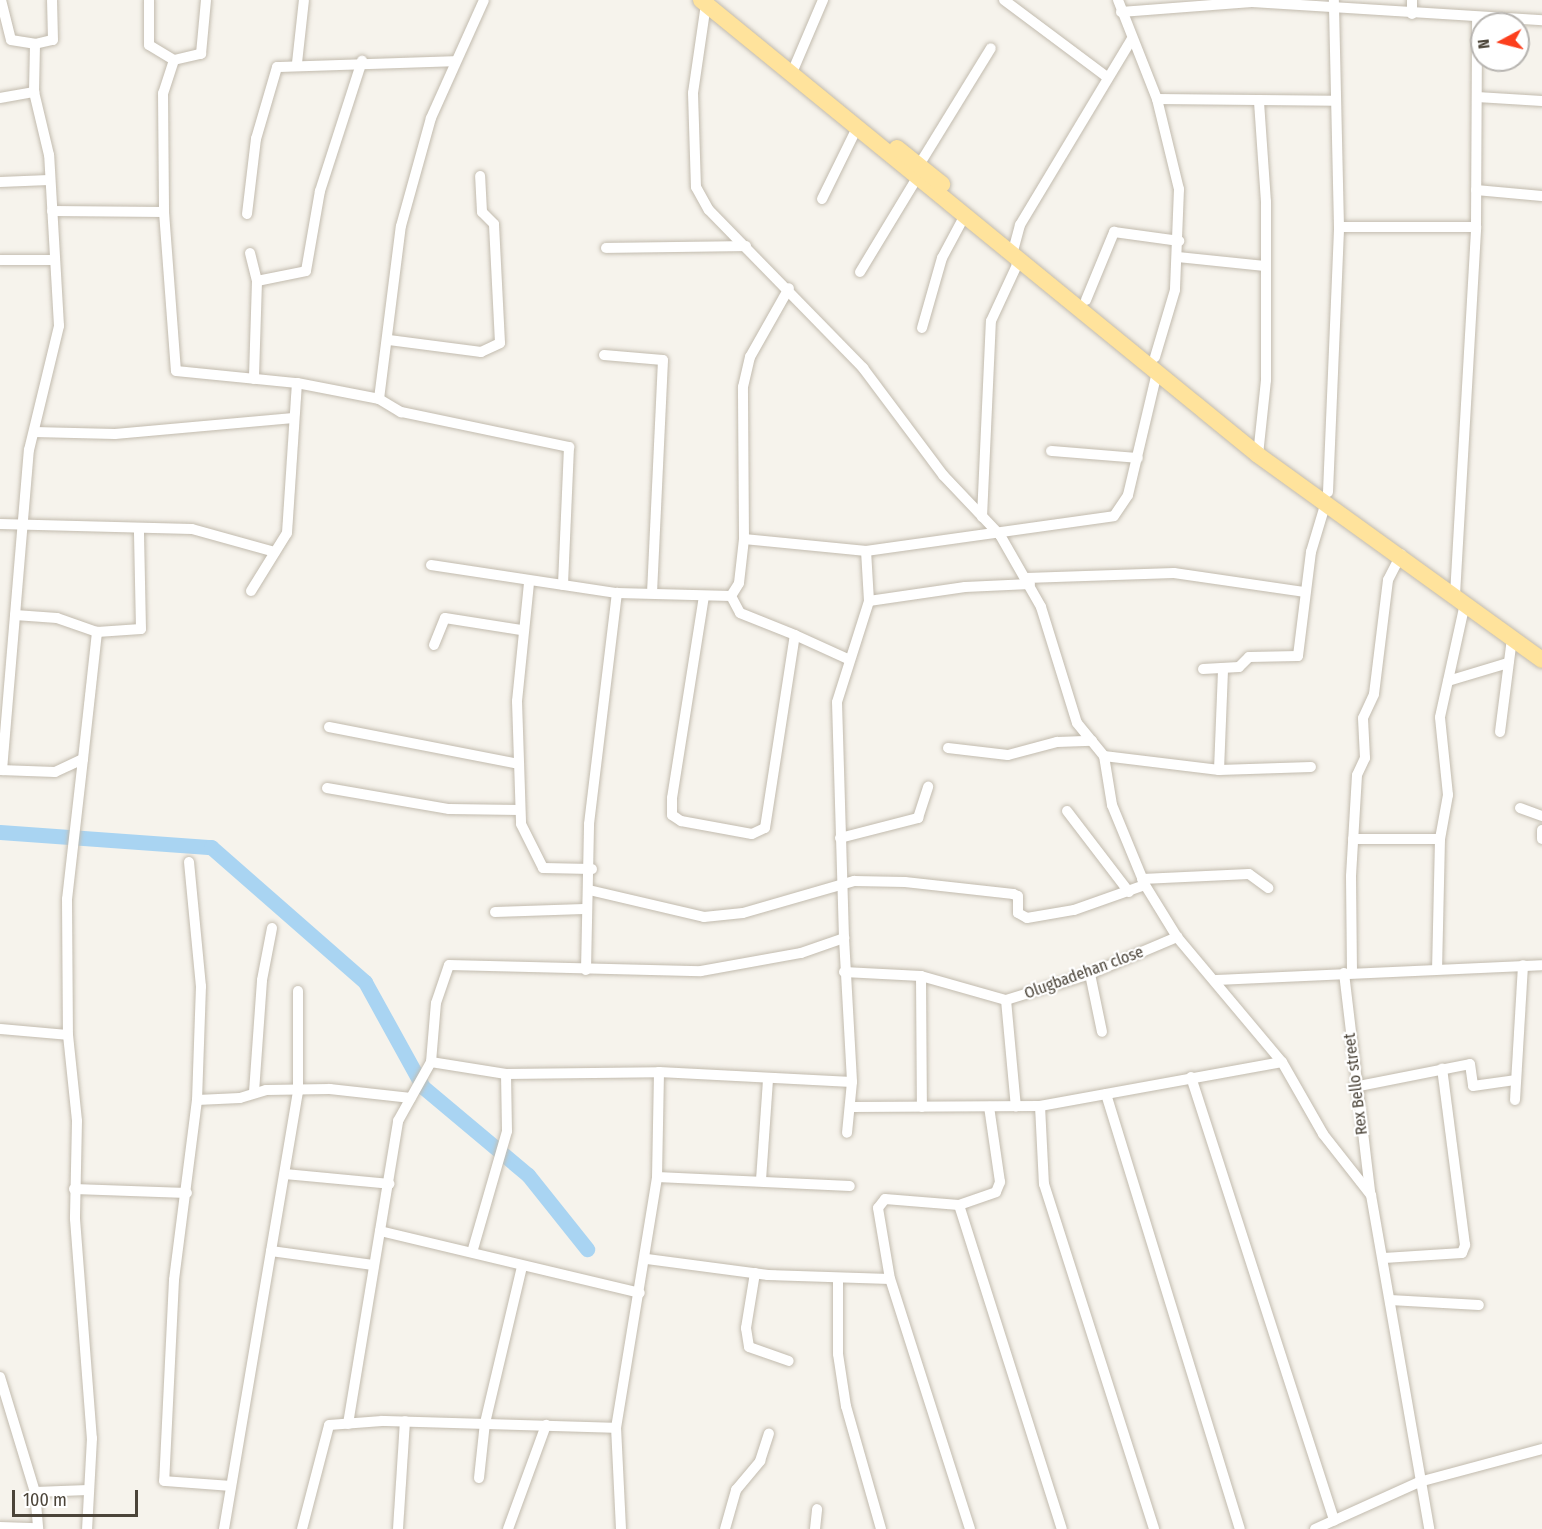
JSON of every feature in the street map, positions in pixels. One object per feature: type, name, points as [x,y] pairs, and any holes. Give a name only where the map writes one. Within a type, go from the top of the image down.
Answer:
[{"type":"main road","points":[[708,1],[918,171],[1086,300],[1156,364]]},
{"type":"main road","points":[[793,71],[856,130],[918,171],[965,215],[1015,247],[1260,451],[1459,594],[1542,660]]},
{"type":"main road","points":[[1327,497],[1401,554],[1542,650]]},
{"type":"street","points":[[1,0],[11,40],[35,44],[53,40],[52,0]]},
{"type":"street","points":[[149,0],[149,45],[174,60],[201,54],[206,0]]},
{"type":"street","points":[[297,63],[304,0]]},
{"type":"street","points":[[379,399],[389,340],[401,226],[431,118],[484,0]]},
{"type":"street","points":[[793,71],[823,0]]},
{"type":"street","points":[[1004,0],[1107,77]]},
{"type":"street","points":[[744,539],[866,551],[1000,535],[1114,516],[1128,495],[1138,458],[1156,364],[1172,310],[1179,241],[1179,189],[1157,99],[1131,40],[1118,0]]},
{"type":"street","points":[[1412,0],[1412,14]]},
{"type":"street","points":[[708,1],[693,93],[696,187],[709,210],[789,288],[864,368],[982,517],[1000,535],[1028,581],[1077,723],[1104,756],[1112,805],[1144,882],[1177,937],[1216,980],[1282,1062],[1323,1134],[1371,1195]]},
{"type":"street","points":[[1121,12],[1252,1],[1334,5],[1412,14],[1470,17]]},
{"type":"street","points":[[1203,669],[1239,667],[1249,657],[1298,656],[1304,592],[1327,497],[1339,226],[1334,101],[1334,5]]},
{"type":"street","points":[[982,517],[991,321],[1017,265],[1015,247],[1020,225],[1131,40]]},
{"type":"street","points":[[35,44],[34,92],[49,180],[59,326],[34,432],[20,526],[15,615],[1,770],[55,772],[83,759]]},
{"type":"street","points":[[860,272],[991,48]]},
{"type":"street","points":[[174,60],[164,93],[164,212],[176,371],[297,383],[379,399],[401,412],[569,447],[563,585]]},
{"type":"street","points":[[257,281],[306,271],[320,191],[362,61]]},
{"type":"street","points":[[247,214],[256,139],[277,68],[297,63],[455,61]]},
{"type":"street","points":[[1437,967],[1440,839],[1448,795],[1440,717],[1448,681],[1459,594],[1476,227],[1477,72]]},
{"type":"street","points":[[0,98],[34,92]]},
{"type":"street","points":[[1477,97],[1542,101]]},
{"type":"street","points":[[1157,99],[1334,101]]},
{"type":"street","points":[[1259,101],[1265,266],[1260,451]]},
{"type":"street","points":[[822,199],[856,130]]},
{"type":"street","points":[[389,340],[481,352],[500,343],[494,224],[482,212],[480,176]]},
{"type":"street","points":[[0,183],[49,180]]},
{"type":"street","points":[[1476,190],[1542,196]]},
{"type":"street","points":[[52,211],[164,212]]},
{"type":"street","points":[[922,328],[942,258],[965,215]]},
{"type":"street","points":[[1339,226],[1476,227]]},
{"type":"street","points":[[1086,300],[1114,232],[1179,241]]},
{"type":"street","points":[[606,248],[746,246]]},
{"type":"street","points":[[250,253],[257,281],[254,379]]},
{"type":"street","points":[[1178,257],[1265,266]]},
{"type":"street","points":[[0,260],[55,260]]},
{"type":"street","points":[[731,596],[739,583],[744,539],[743,387],[750,357],[789,288]]},
{"type":"street","points":[[604,355],[663,360],[652,592]]},
{"type":"street","points":[[251,591],[287,533],[297,383]]},
{"type":"street","points":[[34,432],[115,434],[293,418]]},
{"type":"street","points":[[1051,450],[1138,458]]},
{"type":"street","points":[[0,524],[140,530],[192,529],[275,552]]},
{"type":"street","points":[[15,615],[57,618],[97,632],[141,629],[140,530]]},
{"type":"street","points":[[847,1133],[852,1082],[844,972],[837,702],[848,659],[860,641],[869,601],[866,551]]},
{"type":"street","name":"Rex Bello street","points":[[1401,554],[1388,580],[1374,694],[1363,718],[1365,758],[1358,775],[1348,972],[1354,1087],[1371,1195],[1384,1258],[1419,1482],[1429,1529]]},
{"type":"street","points":[[431,565],[529,583],[563,585],[617,593],[652,592],[731,596]]},
{"type":"street","points":[[869,601],[965,586],[1174,573],[1304,592]]},
{"type":"street","points":[[529,583],[521,630],[515,763],[519,810],[539,865],[592,869]]},
{"type":"street","points":[[586,970],[584,909],[592,869],[590,824],[617,593]]},
{"type":"street","points":[[704,596],[672,798],[672,815],[681,821],[752,834],[765,828],[795,635]]},
{"type":"street","points":[[731,596],[740,613],[848,659]]},
{"type":"street","points":[[434,645],[445,618],[521,630]]},
{"type":"street","points":[[87,1529],[91,1395],[74,1189],[77,1121],[68,1035],[67,899],[97,632]]},
{"type":"street","points":[[1500,732],[1512,638]]},
{"type":"street","points":[[1448,681],[1508,663]]},
{"type":"street","points":[[1219,770],[1223,669]]},
{"type":"street","points":[[329,727],[515,763]]},
{"type":"street","points":[[948,748],[1008,755],[1057,742],[1092,741]]},
{"type":"street","points":[[1104,756],[1219,770],[1311,767]]},
{"type":"street","points":[[840,838],[918,818],[928,787]]},
{"type":"street","points":[[327,788],[449,809],[519,810]]},
{"type":"street","points":[[1520,808],[1542,816]]},
{"type":"street","points":[[1067,811],[1129,892]]},
{"type":"street","points":[[1542,830],[1542,839]]},
{"type":"street","points":[[1353,839],[1440,839]]},
{"type":"street","points":[[189,862],[201,986],[197,1100],[187,1193],[174,1280],[164,1481],[230,1486]]},
{"type":"street","points":[[589,890],[704,917],[743,914],[842,883],[905,882],[1013,894],[1018,896],[1018,913],[1027,918],[1129,892],[1144,882],[1249,874],[1268,888]]},
{"type":"street","points":[[495,912],[571,914],[584,909]]},
{"type":"street","points":[[254,1092],[262,980],[272,928]]},
{"type":"street","name":"Olugbadehan close","points":[[844,972],[921,976],[1006,1000],[1090,974],[1177,937]]},
{"type":"street","points":[[348,1424],[373,1265],[390,1184],[398,1121],[431,1062],[436,1003],[449,965],[701,971],[801,952],[844,938]]},
{"type":"street","points":[[1515,1100],[1523,965]]},
{"type":"street","points":[[1216,980],[1437,967],[1542,965]]},
{"type":"street","points":[[1090,974],[1102,1032]]},
{"type":"street","points":[[921,976],[922,1107]]},
{"type":"street","points":[[224,1529],[298,1092],[298,991]]},
{"type":"street","points":[[1006,1000],[1016,1107]]},
{"type":"street","points":[[0,1029],[68,1035]]},
{"type":"street","points":[[431,1062],[506,1074],[659,1072],[852,1082]]},
{"type":"street","points":[[851,1107],[1040,1106],[1282,1062]]},
{"type":"street","points":[[1354,1087],[1470,1064],[1473,1086],[1515,1080]]},
{"type":"street","points":[[1384,1258],[1462,1253],[1465,1245],[1442,1068]]},
{"type":"street","points":[[621,1529],[616,1428],[647,1259],[657,1177],[659,1072]]},
{"type":"street","points":[[473,1250],[495,1163],[504,1143],[506,1074]]},
{"type":"street","points":[[1191,1077],[1334,1521]]},
{"type":"street","points":[[761,1180],[768,1079]]},
{"type":"street","points":[[197,1100],[240,1098],[254,1092],[342,1089],[410,1098]]},
{"type":"street","points":[[1106,1094],[1240,1529]]},
{"type":"street","points":[[1040,1106],[1044,1184],[1154,1529]]},
{"type":"street","points":[[970,1529],[890,1279],[880,1203],[959,1206],[988,1199],[1000,1182],[989,1107]]},
{"type":"street","points":[[285,1174],[390,1184]]},
{"type":"street","points":[[657,1177],[761,1180],[850,1186]]},
{"type":"street","points":[[74,1189],[187,1193]]},
{"type":"street","points":[[959,1206],[1062,1529]]},
{"type":"street","points":[[380,1231],[473,1250],[522,1267],[640,1293]]},
{"type":"street","points":[[271,1251],[373,1265]]},
{"type":"street","points":[[647,1259],[755,1274],[890,1279]]},
{"type":"street","points":[[479,1478],[485,1423],[522,1267]]},
{"type":"street","points":[[755,1274],[746,1328],[748,1347],[789,1361]]},
{"type":"street","points":[[838,1278],[838,1354],[846,1406],[881,1529]]},
{"type":"street","points":[[1390,1300],[1479,1305]]},
{"type":"street","points":[[0,1377],[35,1492],[38,1528],[0,1527]]},
{"type":"street","points":[[302,1529],[324,1431],[348,1424],[405,1421],[616,1428]]},
{"type":"street","points":[[398,1529],[405,1421]]},
{"type":"street","points":[[508,1529],[546,1425]]},
{"type":"street","points":[[725,1529],[736,1490],[760,1461],[769,1433]]},
{"type":"street","points":[[1314,1529],[1419,1482],[1542,1449]]},
{"type":"street","points":[[35,1492],[88,1490]]},
{"type":"street","points":[[815,1529],[817,1509]]},
{"type":"waterway","points":[[0,832],[211,847],[365,982],[423,1087],[528,1175],[587,1249]]}]
